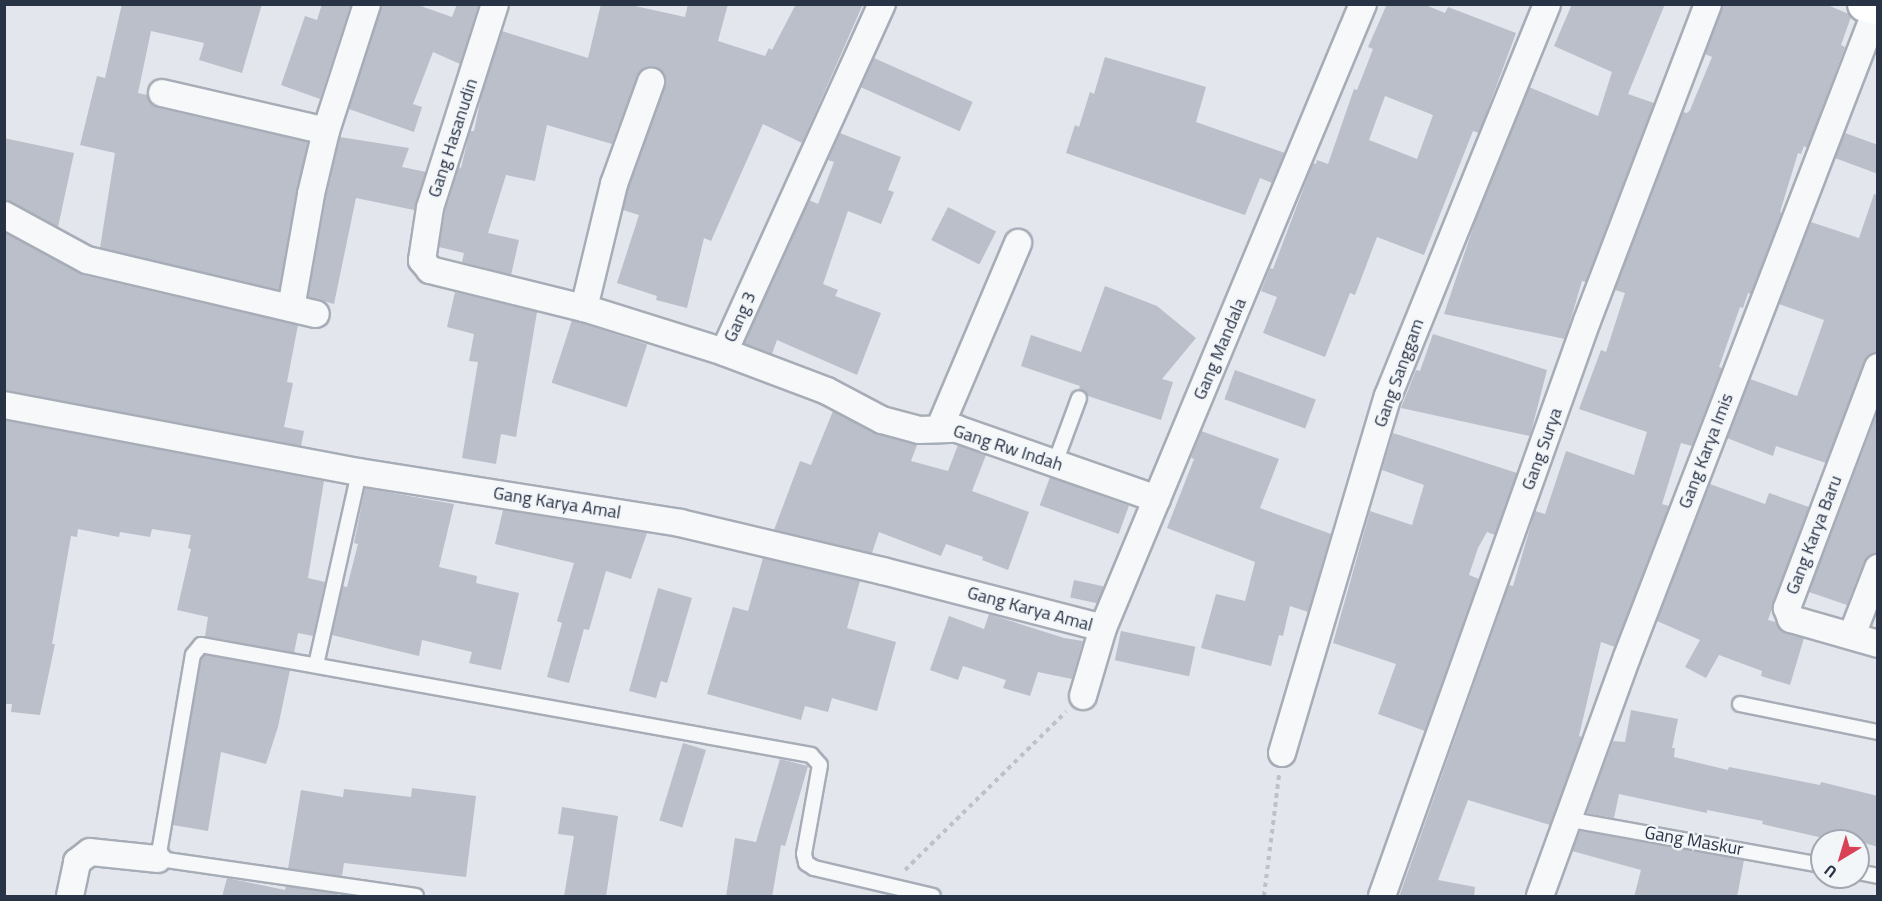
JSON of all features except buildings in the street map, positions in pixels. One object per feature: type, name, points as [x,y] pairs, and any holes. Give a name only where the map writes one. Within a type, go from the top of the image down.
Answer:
[{"type":"street","points":[[291,308],[311,194],[326,131],[368,4]]},
{"type":"street","name":"Gang Hasanudin","points":[[430,270],[422,260],[430,208],[495,4]]},
{"type":"street","name":"Gang 3","points":[[430,270],[584,308],[724,352],[882,4]]},
{"type":"street","name":"Gang Mandala","points":[[1083,696],[1103,628],[1363,4]]},
{"type":"street","name":"Gang Sanggam","points":[[1282,753],[1388,396],[1547,4]]},
{"type":"street","name":"Gang Surya","points":[[1382,897],[1587,321],[1708,4]]},
{"type":"street","points":[[1864,4],[1877,8]]},
{"type":"street","name":"Gang Karya Imis","points":[[1540,897],[1566,819],[1877,8]]},
{"type":"street","points":[[584,308],[614,184],[651,82]]},
{"type":"street","points":[[162,93],[326,131]]},
{"type":"street","points":[[4,215],[87,260],[316,314]]},
{"type":"street","points":[[940,427],[1018,243]]},
{"type":"street","name":"Gang Rw Indah","points":[[724,352],[827,391],[882,420],[920,430],[940,427],[957,429],[1157,499]]},
{"type":"street","name":"Gang Karya Baru","points":[[1878,367],[1787,608],[1791,619],[1878,644]]},
{"type":"street","name":"Gang Karya Amal","points":[[4,405],[359,472],[680,523],[883,571],[1103,628]]},
{"type":"street","points":[[1852,635],[1878,567]]},
{"type":"street","points":[[70,897],[77,862],[90,852],[158,859]]},
{"type":"lane","points":[[1055,463],[1078,398]]},
{"type":"lane","points":[[316,665],[359,472]]},
{"type":"lane","points":[[416,897],[158,859],[193,655],[201,645],[811,755],[820,765],[804,854],[806,862],[814,867],[933,897]]},
{"type":"lane","points":[[1740,704],[1878,732]]},
{"type":"lane","name":"Gang Maskur","points":[[1566,819],[1810,863]]},
{"type":"path","points":[[889,886],[1083,696]]},
{"type":"path","points":[[1264,897],[1282,753]]}]
